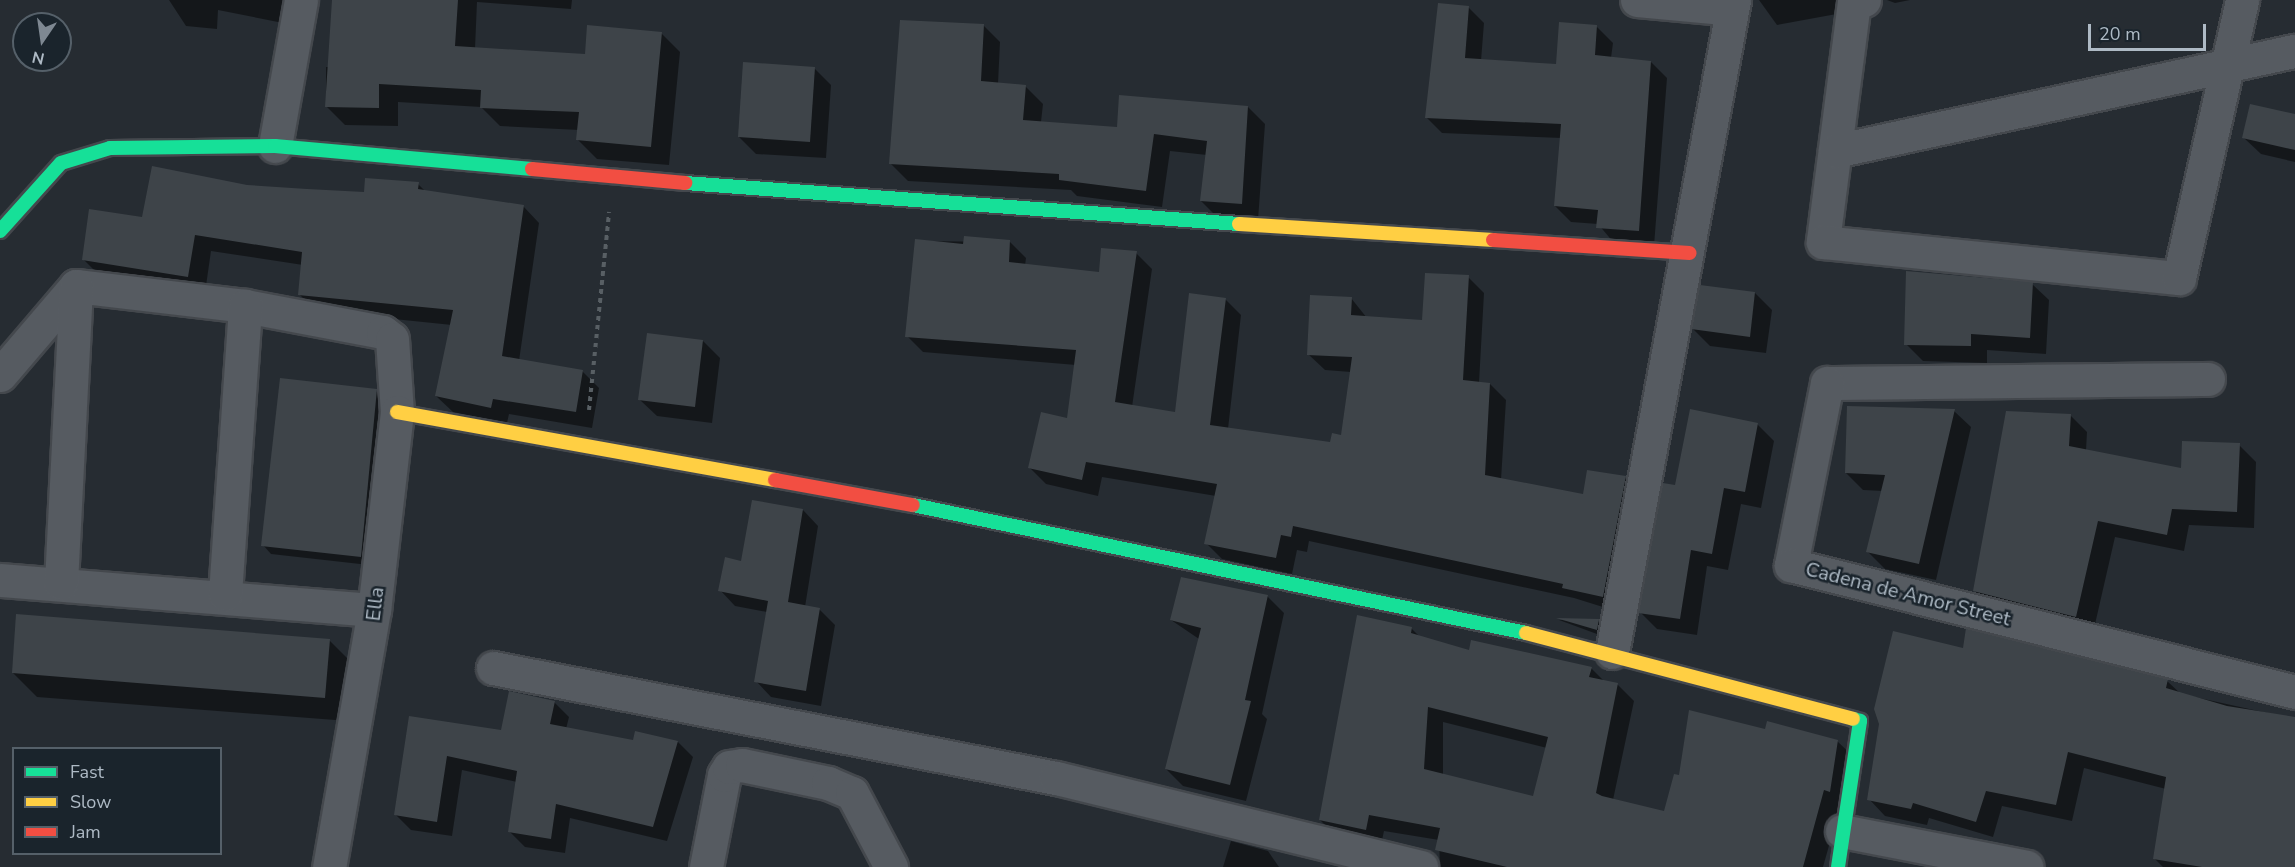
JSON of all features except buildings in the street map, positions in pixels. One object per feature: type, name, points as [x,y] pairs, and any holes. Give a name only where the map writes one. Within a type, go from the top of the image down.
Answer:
[{"type":"street","points":[[275,147],[301,0]]},
{"type":"street","points":[[1612,652],[1690,253],[1733,4],[1637,0]]},
{"type":"street","points":[[1864,0],[1854,2],[1823,242],[2179,278],[2230,63],[2242,0]]},
{"type":"street","points":[[1835,151],[2230,63],[2295,51]]},
{"type":"street","points":[[0,231],[60,163],[100,151],[275,147],[869,200],[1690,253]]},
{"type":"street","points":[[76,286],[245,306],[225,594]]},
{"type":"street","points":[[0,375],[76,286]]},
{"type":"street","points":[[61,583],[76,286]]},
{"type":"street","name":"Ella","points":[[245,306],[383,332],[392,339],[397,412],[374,610],[329,867]]},
{"type":"street","name":"Cadena de Amor Street","points":[[2208,379],[1827,383],[1791,565],[2295,692]]},
{"type":"street","points":[[397,412],[894,501],[1612,652],[1860,721],[1838,867]]},
{"type":"street","points":[[0,580],[225,594],[374,610]]},
{"type":"street","points":[[493,668],[1056,778],[1421,867]]},
{"type":"street","points":[[706,867],[723,775],[729,767],[742,765],[828,783],[852,794],[891,867]]},
{"type":"street","points":[[1842,831],[2027,867]]},
{"type":"path","points":[[586,447],[612,177]]},
{"type":"traffic: fast","points":[[0,231],[61,163],[110,148],[275,146],[532,169]]},
{"type":"traffic: fast","points":[[685,183],[1239,224]]},
{"type":"traffic: fast","points":[[913,505],[1526,633]]},
{"type":"traffic: fast","points":[[1838,867],[1860,721],[1853,719]]},
{"type":"traffic: slow","points":[[1239,224],[1493,240]]},
{"type":"traffic: slow","points":[[397,412],[775,480]]},
{"type":"traffic: slow","points":[[1526,633],[1853,719]]},
{"type":"traffic: jam","points":[[532,169],[685,183]]},
{"type":"traffic: jam","points":[[1493,240],[1690,253]]},
{"type":"traffic: jam","points":[[775,480],[913,505]]}]
